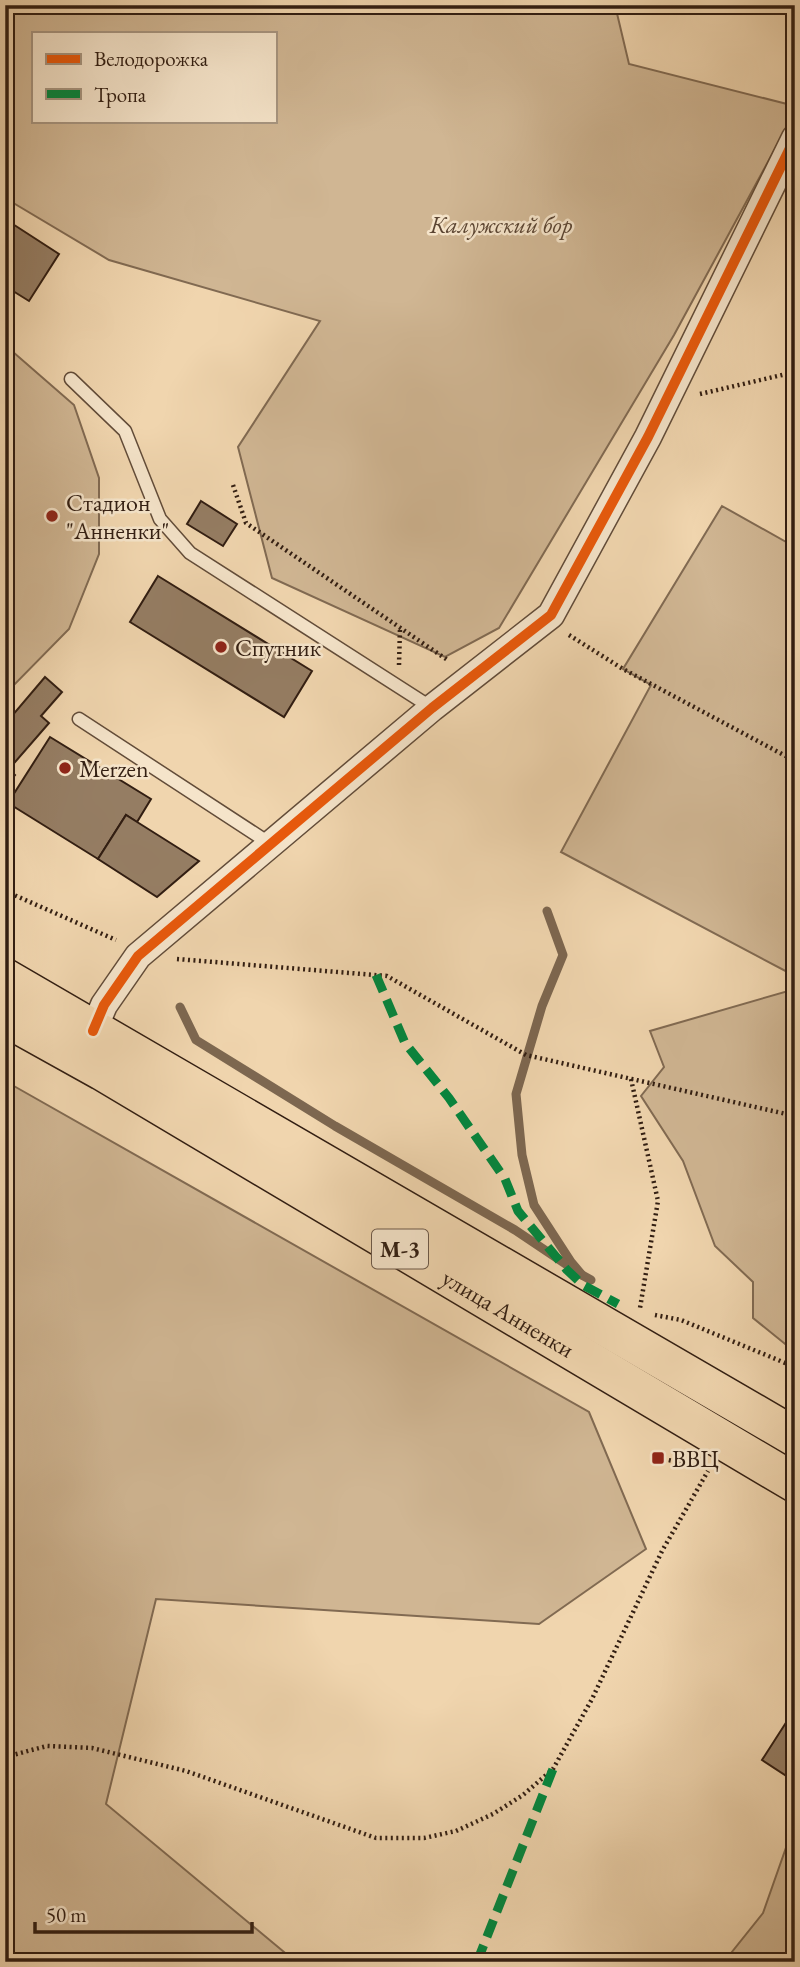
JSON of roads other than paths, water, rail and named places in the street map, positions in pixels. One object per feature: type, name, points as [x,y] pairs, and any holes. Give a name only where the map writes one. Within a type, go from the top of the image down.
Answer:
[{"type":"main road","name":"улица Анненки","points":[[5,978],[795,1437]]},
{"type":"main road","name":"улица Анненки","points":[[5,1017],[113,1078],[795,1483]]},
{"type":"street","points":[[93,1031],[104,1005],[138,956],[432,708],[551,615],[665,403],[795,138]]},
{"type":"lane","points":[[71,379],[125,431],[160,519],[190,553],[432,708]]},
{"type":"lane","points":[[79,719],[272,845]]},
{"type":"waterway","points":[[547,911],[563,955],[542,1006],[516,1094],[522,1155],[534,1205],[571,1262],[582,1275],[591,1280]]},
{"type":"waterway","points":[[180,1007],[196,1040],[335,1126],[515,1230],[582,1275]]},
{"type":"place","name":"Стадион \"Анненки\"","points":[[52,516]]},
{"type":"place","name":"Спутник","points":[[221,647]]},
{"type":"place","name":"Merzen","points":[[65,768]]},
{"type":"place","name":"ВВЦ","points":[[658,1458]]},
{"type":"park label","name":"Калужский бор","points":[[501,224]]}]
